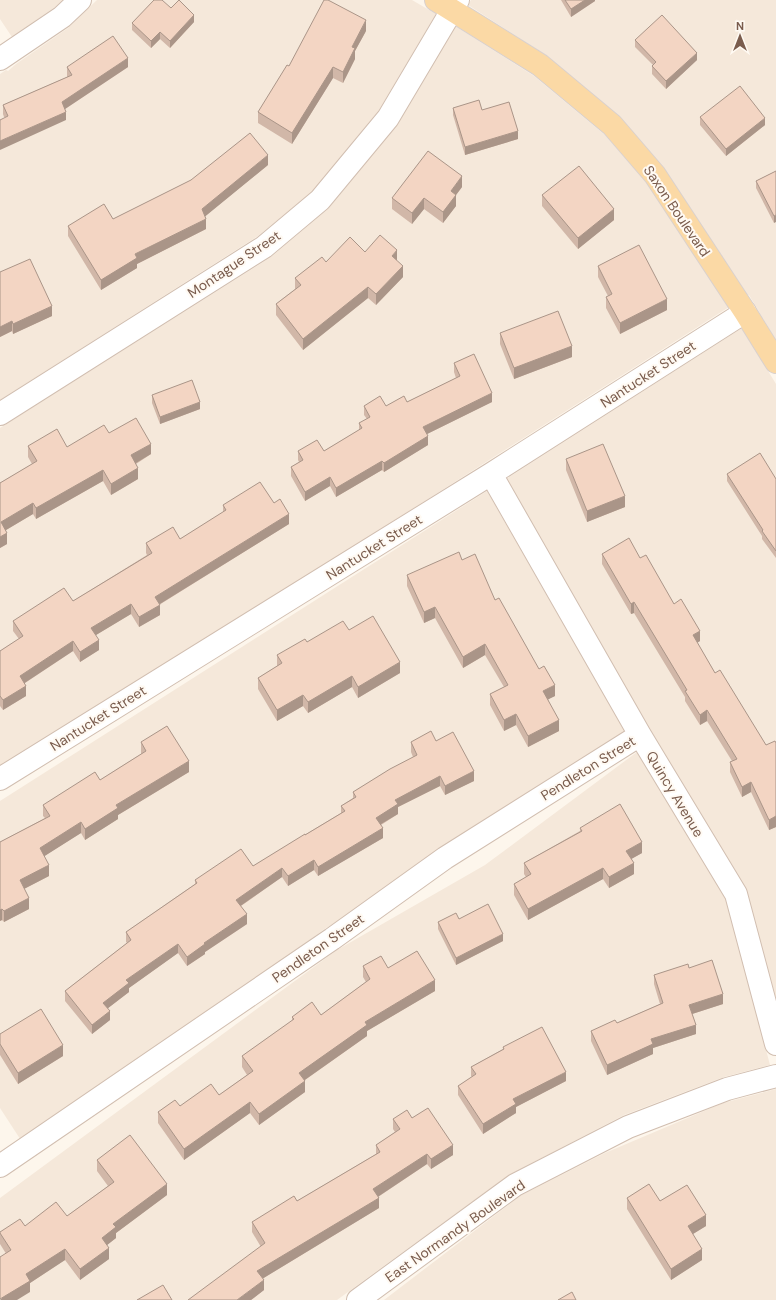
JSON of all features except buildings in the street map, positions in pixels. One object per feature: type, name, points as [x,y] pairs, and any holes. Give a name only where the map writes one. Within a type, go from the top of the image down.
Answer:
[{"type":"main road","name":"Saxon Boulevard","points":[[448,3],[540,65],[612,126],[656,175],[776,362]]},
{"type":"street","points":[[3,51],[62,17],[80,0]]},
{"type":"street","name":"Montague Street","points":[[0,414],[264,247],[320,200],[388,118],[448,3]]},
{"type":"street","name":"Nantucket Street","points":[[0,779],[491,474],[745,312]]},
{"type":"street","name":"Quincy Avenue","points":[[491,474],[640,735],[736,894],[776,1044]]},
{"type":"street","name":"Pendleton Street","points":[[1,1162],[325,943],[445,858],[640,735]]},
{"type":"street","name":"East Normandy Boulevard","points":[[358,1300],[515,1185],[628,1127],[727,1089],[776,1076]]},
{"type":"shaded area","points":[[0,0],[63,0],[12,37],[0,19]]},
{"type":"shaded area","points":[[97,0],[412,0],[436,14],[379,110],[313,191],[258,236],[0,400],[0,74],[6,70],[8,71],[68,28]]},
{"type":"shaded area","points":[[471,0],[776,0],[776,340],[749,295],[664,168],[618,115],[546,55],[468,5]]},
{"type":"shaded area","points":[[455,26],[534,76],[605,135],[647,183],[729,307],[0,772],[0,428],[271,257],[328,209],[396,126]]},
{"type":"shaded area","points":[[742,328],[776,384],[776,999],[745,887],[649,728],[506,479]]},
{"type":"shaded area","points":[[487,491],[625,731],[474,843],[326,928],[26,1148],[0,1108],[0,801]]},
{"type":"shaded area","points":[[637,752],[726,899],[770,1065],[724,1077],[624,1115],[509,1175],[337,1300],[0,1300],[0,1198],[337,950],[485,865]]},
{"type":"shaded area","points":[[776,1089],[776,1300],[384,1300],[520,1196],[605,1153],[723,1103]]}]
